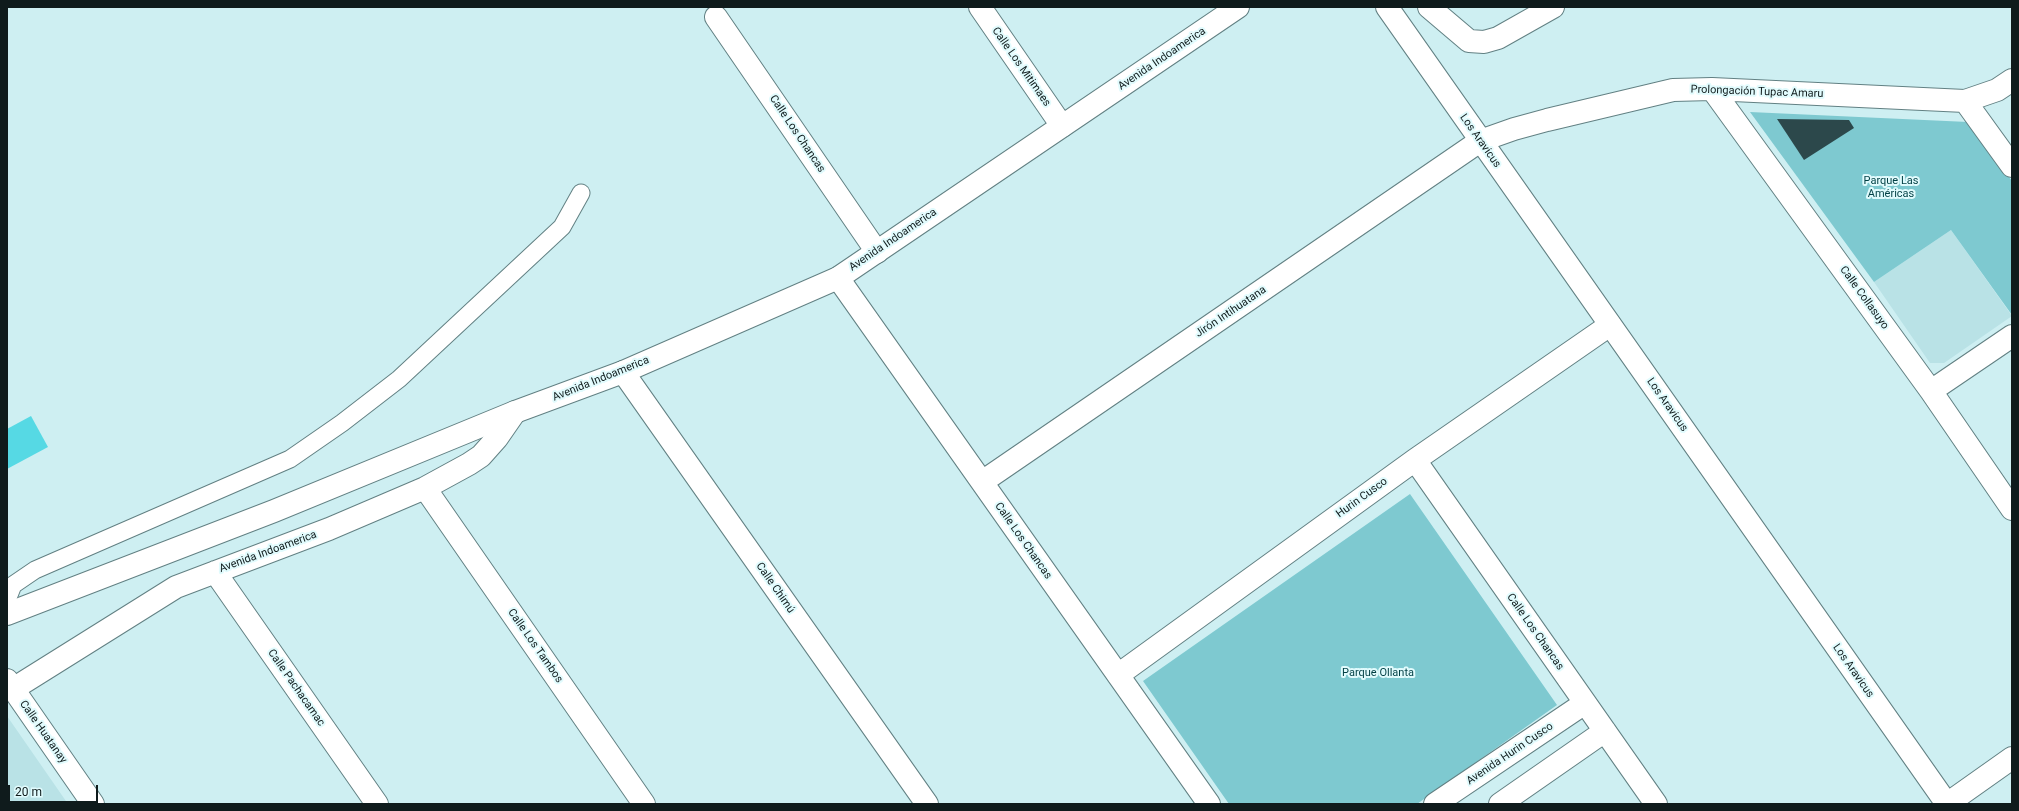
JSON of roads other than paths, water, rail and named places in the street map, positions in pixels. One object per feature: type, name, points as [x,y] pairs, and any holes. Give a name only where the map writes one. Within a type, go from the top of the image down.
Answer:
[{"type":"street","name":"Calle Los Mitimaes","points":[[980,7],[1062,126]]},
{"type":"street","name":"Avenida Indoamerica","points":[[7,614],[274,511],[516,412],[623,372],[838,278],[1238,7]]},
{"type":"street","name":"Los Aravicus","points":[[1386,7],[1947,804]]},
{"type":"street","points":[[1429,7],[1469,41],[1484,42],[1498,38],[1552,7]]},
{"type":"street","name":"Calle Los Chancas","points":[[716,17],[877,252]]},
{"type":"street","name":"Prolongación Tupac Amaru","points":[[1480,141],[1514,129],[1547,120],[1673,90],[1712,89],[1965,101],[1997,90],[2012,80]]},
{"type":"street","name":"Calle Collasuyo","points":[[1712,89],[1931,391],[2012,509]]},
{"type":"street","points":[[1965,101],[2012,166]]},
{"type":"street","name":"Jirón Intihuatana","points":[[982,482],[1480,141]]},
{"type":"street","name":"Calle Los Chancas","points":[[838,278],[1209,804]]},
{"type":"street","name":"Hurin Cusco","points":[[1118,674],[1415,460],[1610,325]]},
{"type":"street","points":[[1931,391],[2012,336]]},
{"type":"street","name":"Calle Chimú","points":[[623,372],[927,804]]},
{"type":"street","name":"Avenida Indoamerica","points":[[10,685],[176,587],[329,529],[425,488],[481,456],[497,438],[516,412]]},
{"type":"street","name":"Calle Los Chancas","points":[[1415,460],[1656,804]]},
{"type":"street","name":"Calle Los Tambos","points":[[425,488],[644,804]]},
{"type":"street","name":"Calle Pachacamac","points":[[215,572],[377,804]]},
{"type":"street","name":"Calle Huatanay","points":[[10,685],[92,804]]},
{"type":"street","name":"Avenida Hurin Cusco","points":[[1435,804],[1585,703]]},
{"type":"street","points":[[1500,804],[1605,731]]},
{"type":"street","points":[[1947,804],[2012,758]]},
{"type":"lane","points":[[7,600],[13,585],[35,570],[290,459],[342,423],[398,379],[562,227],[581,193]]},
{"type":"park label","name":"Parque Las Américas","points":[[1891,187]]},
{"type":"park label","name":"Parque Ollanta","points":[[1378,673]]}]
